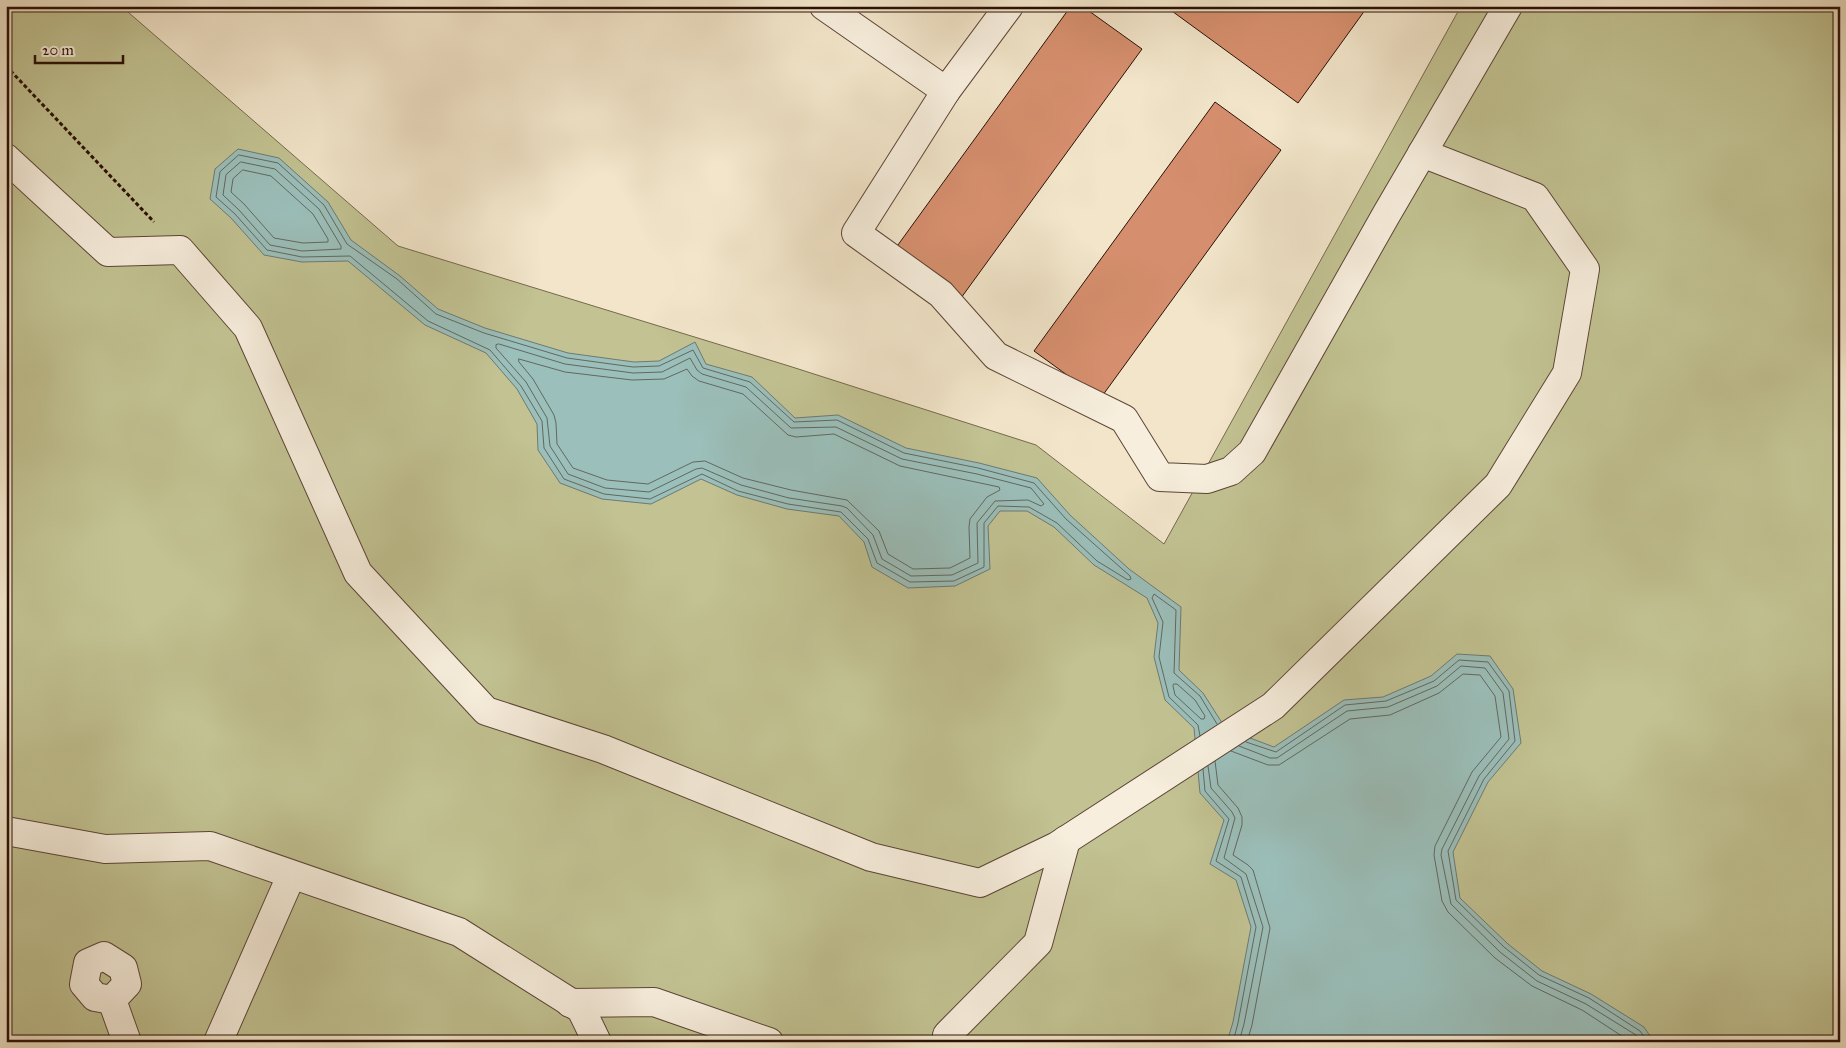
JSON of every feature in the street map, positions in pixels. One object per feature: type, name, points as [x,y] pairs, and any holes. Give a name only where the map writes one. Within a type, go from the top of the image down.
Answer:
[{"type":"street","points":[[824,6],[946,91]]},
{"type":"street","points":[[1009,6],[946,91],[856,233],[941,294],[996,356],[1124,419],[1160,477],[1207,479],[1231,471],[1252,452],[1508,6]]},
{"type":"street","points":[[6,158],[108,252],[180,250],[248,328],[358,573],[486,711],[603,749],[871,857],[980,883],[1066,840],[1274,706],[1498,485],[1567,373],[1585,269],[1535,197],[1422,153]]},
{"type":"street","points":[[6,831],[105,849],[210,846],[291,876],[459,932],[581,1009],[597,1042]]},
{"type":"street","points":[[946,1042],[947,1034],[1038,943],[1066,840]]},
{"type":"street","points":[[218,1042],[291,876]]},
{"type":"street","points":[[112,1000],[127,1042]]},
{"type":"street","points":[[570,1002],[654,1002],[769,1042]]},
{"type":"path","points":[[6,66],[180,250]]},
{"type":"green space","points":[[6,6],[121,6],[398,246],[789,366],[1036,445],[1164,544],[1461,6],[1840,6],[1840,1042],[6,1042]]},
{"type":"water","points":[[238,149],[279,158],[328,202],[351,240],[400,276],[438,309],[485,328],[568,353],[634,362],[659,361],[695,342],[706,364],[752,377],[795,418],[838,415],[906,448],[979,463],[1037,478],[1070,515],[1129,569],[1181,607],[1179,670],[1203,693],[1226,729],[1274,747],[1344,700],[1383,697],[1431,676],[1457,654],[1490,656],[1513,689],[1521,743],[1488,782],[1453,852],[1460,898],[1508,944],[1542,971],[1591,994],[1644,1027],[1654,1042],[1227,1042],[1233,1022],[1251,927],[1236,880],[1210,864],[1224,820],[1200,793],[1194,728],[1165,700],[1154,657],[1158,623],[1147,598],[1094,565],[1054,527],[1027,511],[1000,511],[988,526],[990,569],[955,586],[908,588],[872,567],[864,542],[839,516],[787,509],[737,495],[701,479],[651,504],[602,499],[560,483],[538,450],[537,424],[517,389],[486,353],[425,325],[348,261],[302,262],[264,255],[231,218],[210,199],[215,169]]},
{"type":"building","points":[[1071,6],[1082,6],[1142,49],[961,298],[895,249]]},
{"type":"building","points":[[1165,6],[1222,6],[1229,11],[1233,6],[1368,6],[1298,103]]},
{"type":"building","points":[[1215,102],[1281,150],[1100,399],[1034,351]]}]
